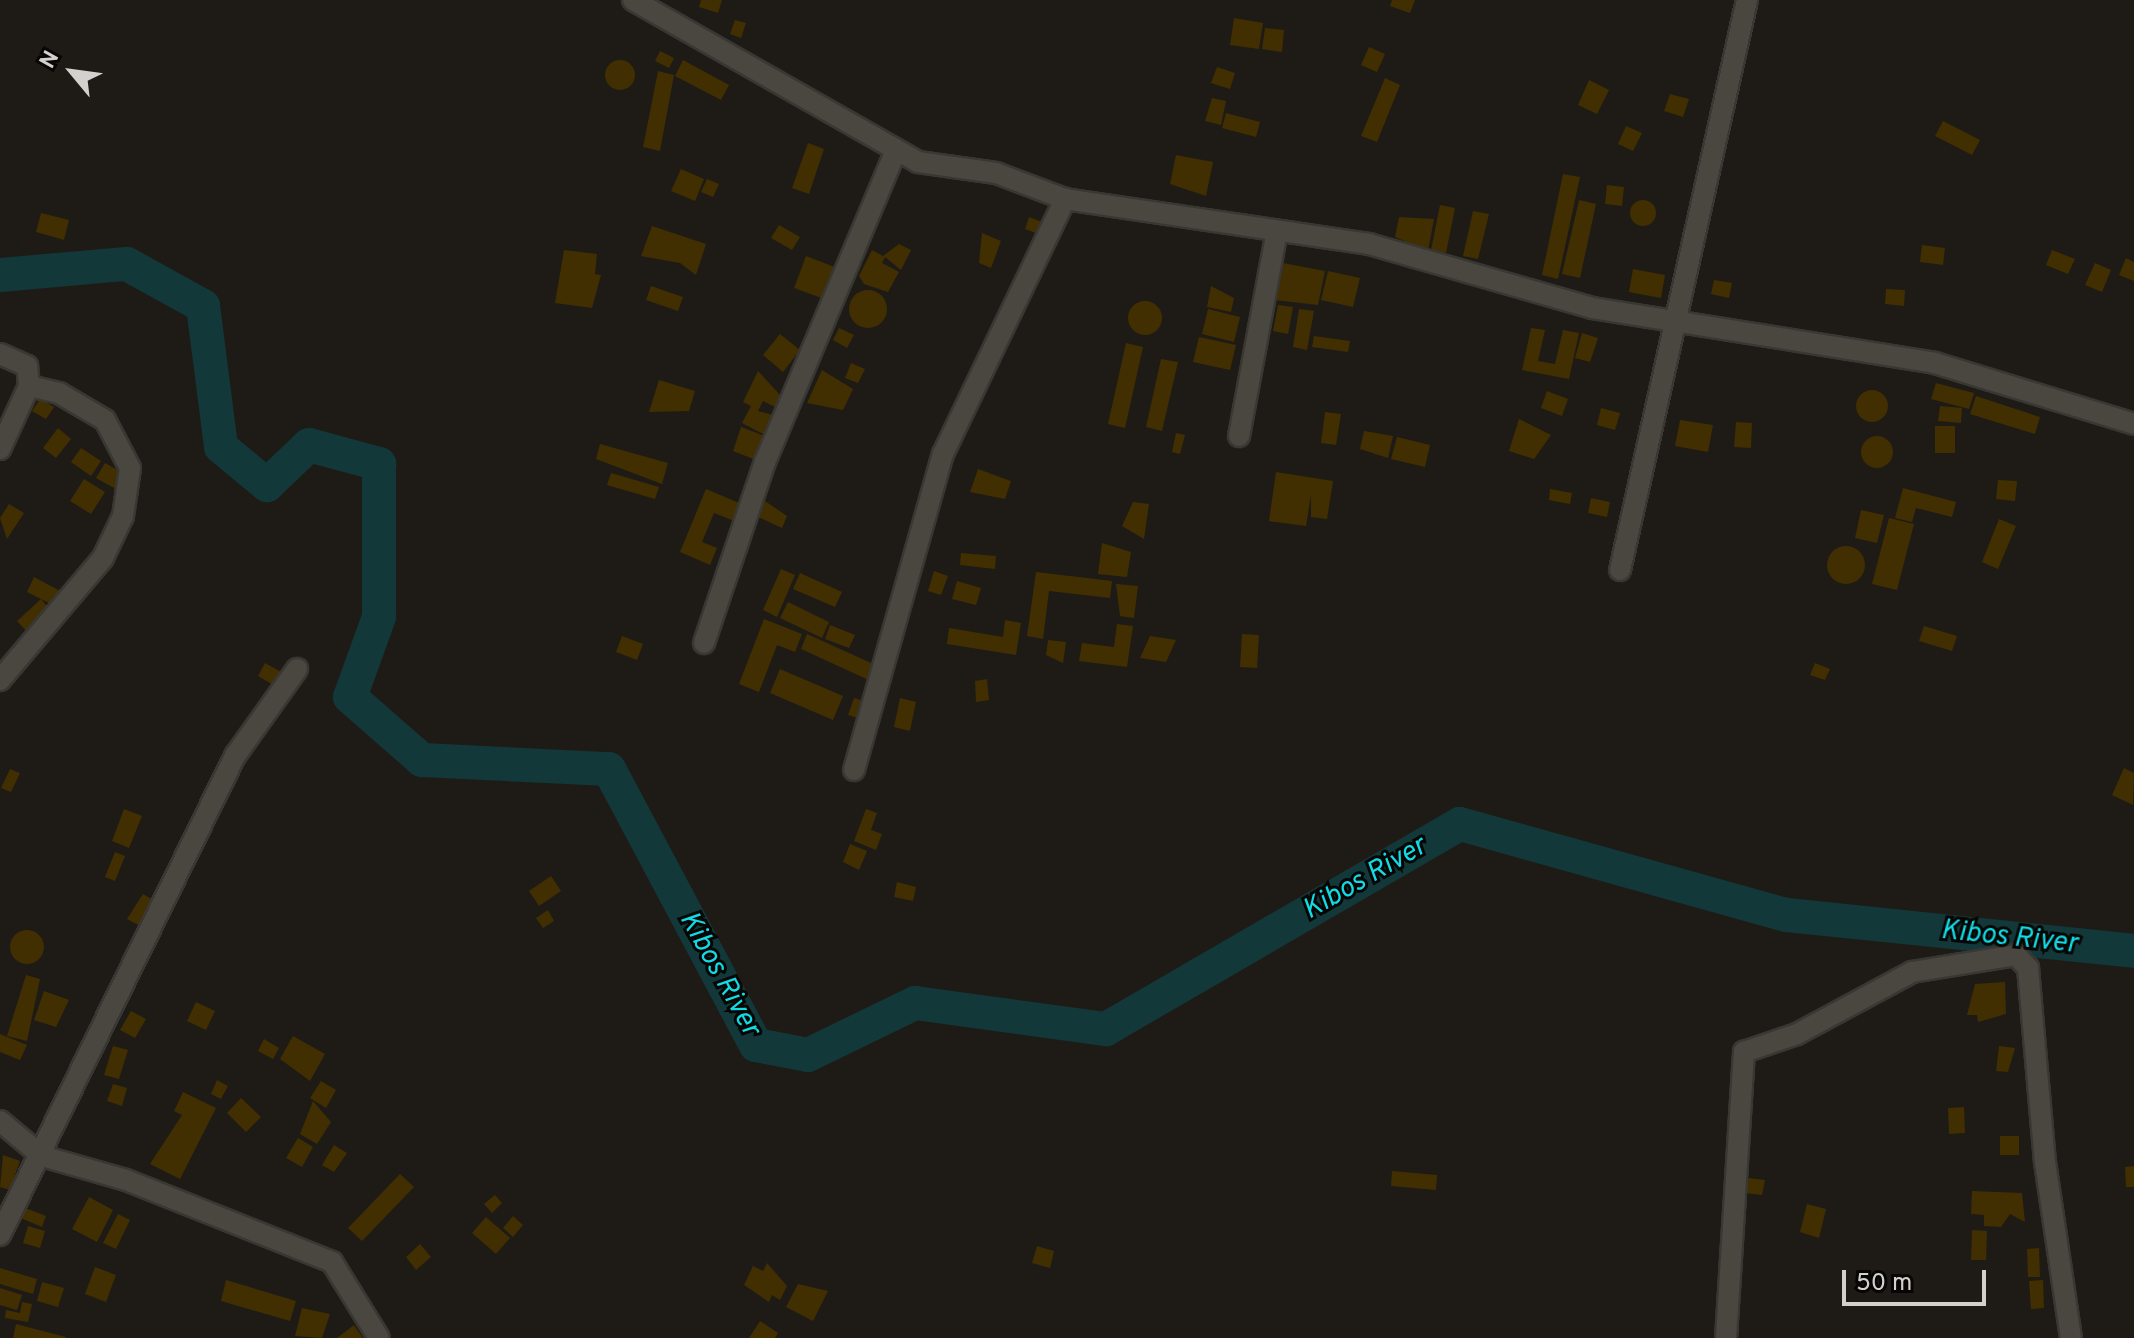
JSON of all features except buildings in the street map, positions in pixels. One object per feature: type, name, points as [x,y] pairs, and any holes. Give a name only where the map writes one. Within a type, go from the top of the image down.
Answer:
[{"type":"street","points":[[633,0],[918,162],[996,173],[1065,199],[1369,244],[1592,308],[1935,363],[2134,424]]},
{"type":"street","points":[[1620,570],[1747,0]]},
{"type":"street","points":[[704,643],[765,462],[896,150]]},
{"type":"street","points":[[854,770],[943,454],[1065,199]]},
{"type":"street","points":[[1239,436],[1277,231]]},
{"type":"street","points":[[0,354],[27,366],[29,386],[0,449]]},
{"type":"street","points":[[0,680],[103,558],[129,485],[126,453],[105,420],[59,393],[29,386]]},
{"type":"street","points":[[0,1235],[42,1156],[235,756],[297,669]]},
{"type":"street","points":[[1726,1338],[1744,1052],[1797,1034],[1912,972],[2016,955],[2028,968],[2045,1162],[2071,1338]]},
{"type":"street","points":[[0,1121],[42,1156],[126,1180],[332,1262],[379,1338]]},
{"type":"waterway","name":"Kibos River","points":[[0,275],[127,264],[203,306],[221,447],[267,485],[309,445],[379,464],[379,617],[350,697],[422,760],[609,769],[756,1045],[808,1055],[915,1003],[1106,1029],[1460,824],[1787,915],[2134,951]]}]
